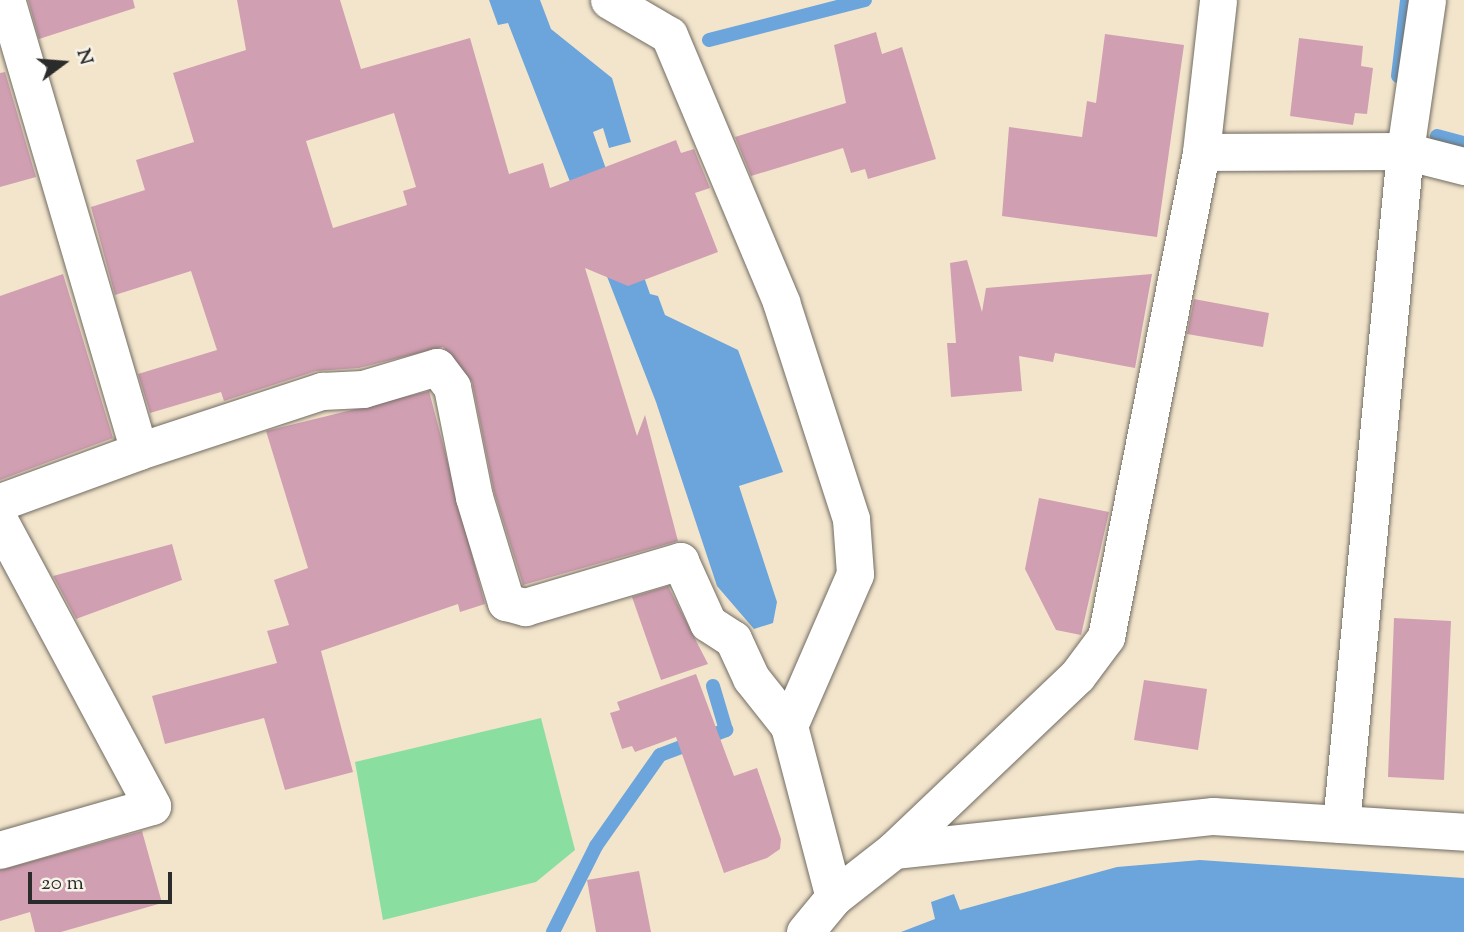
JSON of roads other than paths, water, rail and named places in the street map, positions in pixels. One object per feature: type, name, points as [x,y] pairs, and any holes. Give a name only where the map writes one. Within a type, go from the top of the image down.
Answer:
[{"type":"street","points":[[6,0],[139,451]]},
{"type":"street","points":[[609,0],[669,35],[781,302],[851,519],[855,574],[789,726]]},
{"type":"street","points":[[805,932],[834,897],[894,850],[1077,676],[1106,637],[1201,152],[1218,0]]},
{"type":"street","points":[[1341,824],[1405,151],[1427,0]]},
{"type":"street","points":[[1201,152],[1405,151],[1464,166]]},
{"type":"street","points":[[0,502],[139,451],[322,391],[363,389],[437,367],[452,387],[474,497],[506,602],[525,607],[680,561],[708,623],[733,639],[751,678],[789,726],[834,897]]},
{"type":"street","points":[[0,522],[152,806],[0,850]]},
{"type":"street","points":[[894,850],[1213,816],[1464,832]]},
{"type":"water","points":[[489,0],[540,0],[551,29],[612,78],[631,142],[609,148],[603,128],[593,132],[650,294],[658,296],[665,315],[738,350],[783,472],[739,486],[777,602],[773,623],[754,629],[717,586],[656,402],[508,23],[498,25]]},
{"type":"water","points":[[1200,860],[1464,878],[1464,932],[901,932],[935,919],[931,902],[954,894],[960,910],[1117,867]]},
{"type":"waterway","points":[[709,40],[865,0]]},
{"type":"waterway","points":[[1398,76],[1407,0]]},
{"type":"waterway","points":[[1437,136],[1464,143]]},
{"type":"waterway","points":[[553,932],[596,846],[660,755],[726,730],[713,686]]}]
